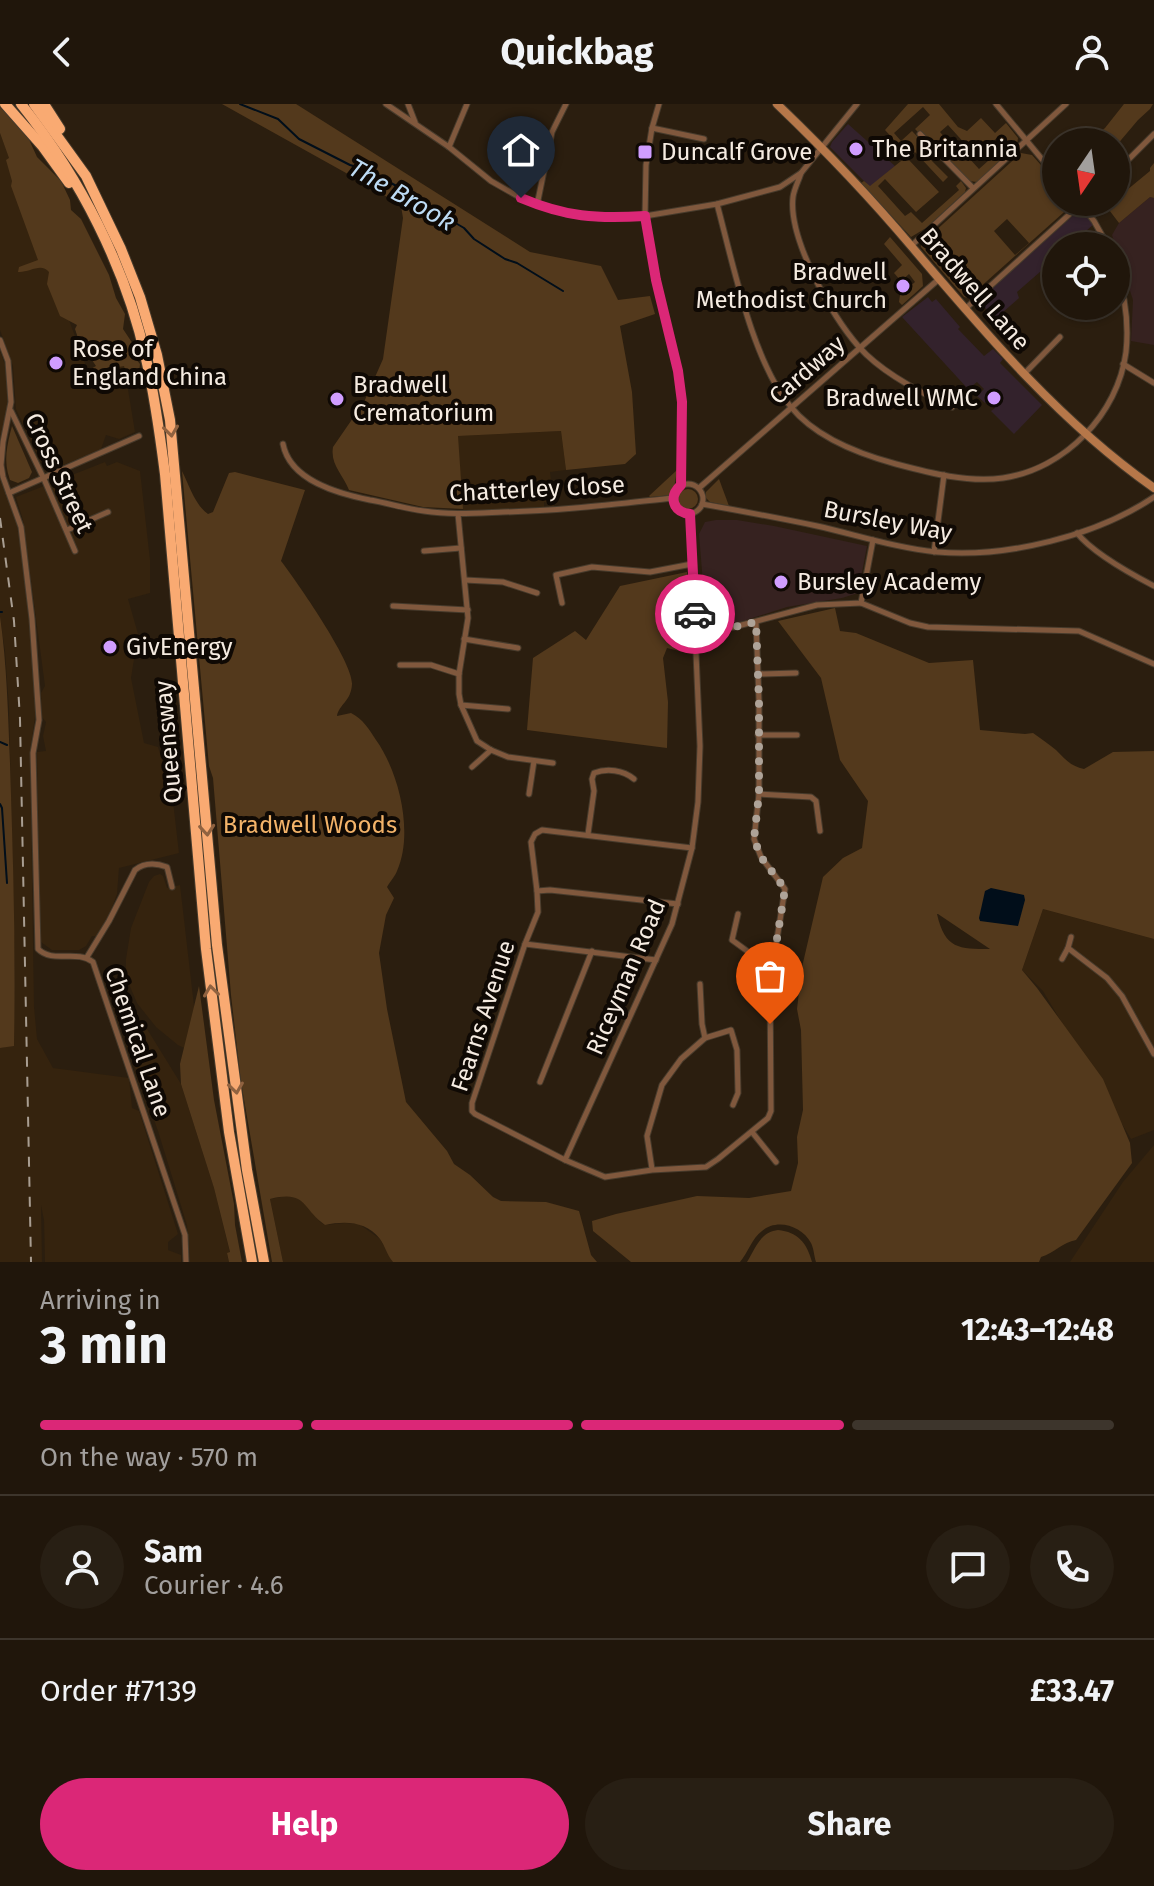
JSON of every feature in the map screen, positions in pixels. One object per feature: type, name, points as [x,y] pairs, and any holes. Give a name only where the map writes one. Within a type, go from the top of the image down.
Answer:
[{"type":"highway","points":[[5,104],[43,147],[96,220]]},
{"type":"highway","name":"Queensway","points":[[21,104],[64,162],[96,220],[131,304],[146,356],[165,474],[206,949],[249,1262]]},
{"type":"highway","name":"Queensway","points":[[34,104],[86,176],[121,249],[140,297],[157,355],[170,420],[217,945],[247,1170],[264,1262]]},
{"type":"highway","points":[[44,104],[86,176]]},
{"type":"street","points":[[386,104],[506,190],[537,205],[566,214],[599,218],[645,216],[717,204],[780,187],[801,173],[857,104]]},
{"type":"street","points":[[408,104],[415,123]]},
{"type":"street","points":[[449,147],[467,104]]},
{"type":"street","points":[[537,205],[552,132],[566,104]]},
{"type":"street","points":[[659,104],[646,165],[645,216],[656,280],[678,371],[682,402],[681,485]]},
{"type":"street","name":"Bradwell Lane","points":[[777,104],[822,148],[1055,407],[1154,488]]},
{"type":"street","points":[[996,104],[1042,160]]},
{"type":"street","points":[[911,246],[1066,104]]},
{"type":"street","points":[[652,128],[704,139]]},
{"type":"street","points":[[920,134],[973,188]]},
{"type":"street","points":[[1130,158],[1154,134]]},
{"type":"street","points":[[793,196],[801,173]]},
{"type":"street","points":[[780,187],[789,189],[793,196],[797,227],[806,258],[819,285],[859,348],[908,384],[952,407]]},
{"type":"street","points":[[717,204],[762,357],[791,408],[822,433],[884,461],[944,475],[973,478],[1001,478],[1027,472],[1052,461],[1086,433],[1109,401],[1126,352],[1126,320]]},
{"type":"street","points":[[965,309],[1067,216]]},
{"type":"street","name":"Cardway","points":[[699,488],[939,279]]},
{"type":"street","points":[[1023,374],[1060,337]]},
{"type":"street","points":[[0,340],[10,375],[11,411],[1,455],[3,477],[9,493],[139,436]]},
{"type":"street","points":[[1123,364],[1154,383]]},
{"type":"street","name":"Cross Street","points":[[11,411],[75,551]]},
{"type":"street","name":"Chatterley Close","points":[[283,444],[287,457],[316,483],[351,496],[424,511],[458,514],[558,511],[673,498]]},
{"type":"street","points":[[934,552],[944,475]]},
{"type":"street","points":[[692,484],[699,488],[703,498],[696,512],[690,514],[675,507],[673,498],[681,485],[692,484]]},
{"type":"street","name":"Chemical Lane","points":[[9,493],[21,527],[32,619],[39,720],[33,753],[38,949],[43,955],[77,955],[93,962],[185,1235],[186,1262]]},
{"type":"street","name":"Bursley Way","points":[[702,504],[934,552],[960,553],[1040,544],[1125,514],[1154,497]]},
{"type":"street","points":[[67,530],[108,512]]},
{"type":"street","points":[[458,514],[468,610],[459,674],[461,705],[477,741],[491,750],[508,757],[553,763]]},
{"type":"street","name":"Riceyman Road","points":[[565,1160],[672,924],[692,848],[700,746],[690,514]]},
{"type":"street","points":[[1077,533],[1083,542],[1154,586]]},
{"type":"street","points":[[861,603],[873,540]]},
{"type":"street","points":[[424,551],[431,547],[461,548]]},
{"type":"street","points":[[562,603],[556,575],[592,567],[650,572],[692,564]]},
{"type":"street","points":[[465,580],[503,582],[537,593]]},
{"type":"street","points":[[402,596],[402,606]]},
{"type":"street","points":[[696,630],[734,627],[817,605],[861,603],[928,627],[1079,631],[1154,664]]},
{"type":"street","points":[[393,606],[468,610]]},
{"type":"street","name":"Fearns Avenue","points":[[692,848],[588,834],[542,830],[535,834],[531,842],[538,912],[472,1103],[475,1114],[605,1177],[706,1167],[768,1118],[771,1111],[770,982],[785,889],[761,857],[754,839],[759,794],[756,622]]},
{"type":"street","points":[[464,639],[518,648]]},
{"type":"street","points":[[400,665],[431,665],[459,674]]},
{"type":"street","points":[[758,674],[796,673]]},
{"type":"street","points":[[461,705],[508,709]]},
{"type":"street","points":[[758,735],[797,736]]},
{"type":"street","points":[[472,767],[491,750]]},
{"type":"street","points":[[529,794],[534,761]]},
{"type":"street","points":[[588,834],[594,773],[603,770],[626,773],[634,779]]},
{"type":"street","points":[[759,794],[811,797],[816,801],[818,828]]},
{"type":"street","points":[[87,957],[135,870],[153,864],[167,867],[172,887]]},
{"type":"street","points":[[537,891],[678,904]]},
{"type":"street","points":[[738,914],[732,940],[754,956],[774,960]]},
{"type":"street","points":[[1062,959],[1071,937]]},
{"type":"street","points":[[525,944],[656,960]]},
{"type":"street","points":[[1068,948],[1107,978],[1122,996],[1154,1054]]},
{"type":"street","points":[[540,1082],[592,951]]},
{"type":"street","points":[[700,984],[705,1038]]},
{"type":"street","points":[[652,1170],[647,1136],[662,1085],[681,1059],[705,1038],[731,1030],[737,1050],[738,1093],[733,1105]]},
{"type":"street","points":[[1147,1040],[1154,1036]]},
{"type":"street","points":[[752,1132],[776,1162]]},
{"type":"shaded area","points":[[848,124],[895,166],[870,187],[830,147]]},
{"type":"shaded area","points":[[0,133],[90,377],[124,365],[135,432],[119,439],[106,435],[101,449],[46,469],[16,409],[13,366],[0,330]]},
{"type":"shaded area","points":[[1150,197],[1154,198],[1154,345],[1131,341],[1130,232],[1114,232]]},
{"type":"shaded area","points":[[1073,216],[1087,216],[1094,224],[1085,232],[1055,232]]},
{"type":"shaded area","points":[[1042,243],[1042,270],[1017,292],[1019,298],[995,319],[978,300]]},
{"type":"shaded area","points":[[928,297],[932,302],[936,299],[960,327],[958,329],[984,356],[993,349],[1003,359],[1000,363],[1042,405],[1014,434],[991,411],[995,408],[989,401],[985,403],[977,396],[984,389],[977,382],[968,389],[902,317]]},
{"type":"shaded area","points":[[0,351],[5,365],[8,406],[0,442]]},
{"type":"shaded area","points":[[561,431],[566,470],[550,472],[554,507],[544,502],[544,507],[464,511],[457,436]]},
{"type":"shaded area","points":[[105,462],[107,466],[117,462],[140,471],[150,560],[150,593],[128,599],[138,634],[131,678],[144,743],[158,747],[172,793],[179,853],[119,868],[117,894],[96,936],[92,936],[86,946],[79,950],[52,950],[41,942],[40,906],[37,752],[46,751],[43,736],[46,722],[42,717],[41,693],[45,686],[23,520],[16,497]]},
{"type":"shaded area","points":[[0,476],[17,525],[36,710],[30,751],[37,1039],[53,1068],[129,1078],[132,1108],[139,1111],[178,1234],[168,1242],[168,1250],[181,1255],[181,1262],[45,1262],[41,1205],[42,1262],[0,1262],[0,1048],[14,1045],[15,979],[9,708],[0,616]]},
{"type":"shaded area","name":"Bursley Academy","points":[[716,520],[774,526],[867,546],[858,593],[787,607],[740,622],[706,620],[699,534],[705,522]]},
{"type":"shaded area","points":[[160,874],[167,888],[180,885],[199,1049],[188,1050],[178,1045],[156,1027],[137,1003],[126,977],[131,928],[149,882]]},
{"type":"shaded area","points":[[1043,909],[1154,939],[1154,1130],[1131,1139],[1043,991],[1022,970]]},
{"type":"shaded area","points":[[147,1029],[181,1084],[214,1188],[230,1253],[227,1254],[229,1262],[190,1262],[187,1225],[127,1045]]},
{"type":"shaded area","points":[[1154,1145],[1154,1262],[1070,1262],[1123,1182]]},
{"type":"shaded area","points":[[286,1196],[305,1203],[325,1225],[359,1224],[380,1239],[393,1262],[283,1262],[270,1199]]},
{"type":"green space","points":[[222,104],[296,104],[530,252],[601,266],[618,300],[650,296],[655,314],[620,326],[632,392],[636,454],[625,464],[566,470],[561,431],[458,436],[463,509],[423,507],[349,490],[335,464],[333,447],[364,402],[383,359],[403,218],[401,206]]},
{"type":"green space","points":[[908,104],[939,104],[958,127],[967,131],[981,118],[995,133],[1006,123],[1018,138],[1017,145],[977,182],[969,181],[915,129],[930,115],[923,107],[894,133],[901,141],[912,131],[930,150],[925,154],[948,177],[943,182],[915,152],[909,157],[939,192],[916,212],[885,179],[878,186],[905,216],[911,212],[922,223],[959,190],[956,186],[961,181],[966,188],[926,228],[911,237],[861,183],[864,181],[870,186],[906,157],[907,154],[885,130]],"holes":[[[948,125],[976,156],[998,137],[1007,144],[979,169],[968,157],[964,160],[940,132]]]},
{"type":"green space","points":[[1124,104],[1153,104],[1130,129],[1105,128]]},
{"type":"green space","points":[[0,107],[27,135],[37,157],[61,181],[71,210],[81,219],[125,314],[123,329],[133,344],[130,352],[140,364],[139,373],[126,375],[124,366],[108,369],[90,378],[87,371],[96,366],[84,348],[84,342],[79,341],[75,329],[77,325],[60,316],[47,284],[49,272],[39,268],[18,272],[19,267],[38,260],[11,186],[6,160],[9,158],[0,133]]},
{"type":"green space","points":[[1021,153],[1032,155],[1042,166],[1042,216],[1060,216],[968,298],[921,247]],"holes":[[[1007,219],[1029,243],[1015,255],[994,231]]]},
{"type":"green space","points":[[1154,163],[1154,198],[1150,197],[1130,214],[1130,187]]},
{"type":"green space","points":[[1114,216],[1127,216],[1119,223]]},
{"type":"green space","points":[[890,237],[922,274],[923,286],[902,305],[900,295],[915,282],[909,274],[901,281],[894,273],[902,265],[884,244]]},
{"type":"green space","points":[[12,426],[32,472],[29,478],[18,483],[10,480],[6,460]]},
{"type":"green space","points":[[677,470],[673,495],[649,496]]},
{"type":"green space","name":"Bradwell Woods","points":[[182,471],[196,500],[208,514],[213,512],[229,473],[305,490],[281,561],[323,622],[350,673],[351,690],[337,716],[351,713],[368,728],[384,753],[402,803],[402,856],[387,887],[394,898],[386,915],[379,953],[406,1102],[447,1151],[454,1164],[493,1197],[501,1201],[546,1202],[579,1211],[591,1255],[597,1262],[393,1262],[380,1239],[368,1229],[348,1223],[325,1225],[302,1202],[282,1197],[270,1199],[283,1262],[272,1262],[241,1082],[231,995]]},
{"type":"green space","points":[[719,479],[729,506],[710,502],[706,498],[706,492]]},
{"type":"green space","points":[[688,489],[695,492],[698,499],[695,506],[688,509],[681,506],[678,499],[681,492]]},
{"type":"green space","points":[[687,572],[692,654],[667,648],[663,658],[668,702],[667,748],[527,730],[533,658],[575,631],[586,640],[620,586]]},
{"type":"green space","points":[[835,608],[840,631],[856,633],[929,663],[973,660],[980,730],[1033,733],[1079,768],[1084,769],[1113,752],[1154,751],[1154,939],[1043,909],[1022,970],[1103,1079],[1130,1143],[1132,1163],[1076,1240],[1041,1257],[1039,1262],[816,1262],[812,1245],[802,1232],[789,1226],[775,1225],[759,1234],[740,1262],[631,1262],[593,1231],[592,1221],[697,1196],[749,1198],[791,1191],[798,1163],[797,1137],[803,1110],[801,1030],[797,1009],[802,967],[823,877],[843,858],[862,848],[868,801],[840,760],[821,678],[778,621]],"holes":[[[937,914],[990,949],[955,945],[944,934]]]},
{"type":"green space","points":[[0,616],[9,726],[15,975],[14,1046],[0,1048]]},
{"type":"green space","points":[[199,986],[214,1100],[242,1262],[229,1262],[227,1253],[230,1252],[214,1188],[181,1084],[180,1064]]},
{"type":"green space","points":[[778,1230],[791,1233],[801,1240],[812,1262],[747,1262],[763,1237]]},
{"type":"water","points":[[991,888],[1024,895],[1018,926],[980,921],[985,891]]},
{"type":"waterway","name":"The Brook","points":[[240,104],[278,119],[299,139],[402,189],[464,228],[474,239],[505,259],[563,291]]},
{"type":"waterway","points":[[0,742],[7,745]]},
{"type":"waterway","points":[[0,804],[7,883]]},
{"type":"railway","points":[[0,518],[14,621],[20,719],[31,1262]]},
{"type":"way so far","points":[[695,614],[696,630],[756,622],[759,794],[754,839],[761,857],[785,889],[770,982],[770,1024]]},
{"type":"place","name":"The Britannia","points":[[856,149]]},
{"type":"place","name":"Duncalf Grove","points":[[645,152]]},
{"type":"place","name":"Bradwell Methodist Church","points":[[903,286]]},
{"type":"place","name":"Rose of England China","points":[[56,363]]},
{"type":"place","name":"Bradwell WMC","points":[[994,398]]},
{"type":"place","name":"Bradwell Crematorium","points":[[337,399]]},
{"type":"place","name":"Bursley Academy","points":[[781,582]]},
{"type":"place","name":"GivEnergy","points":[[110,647]]},
{"type":"route","points":[[521,198],[566,214],[599,218],[645,216],[682,402],[681,485],[674,493],[673,502],[679,511],[690,514],[695,614]]}]
